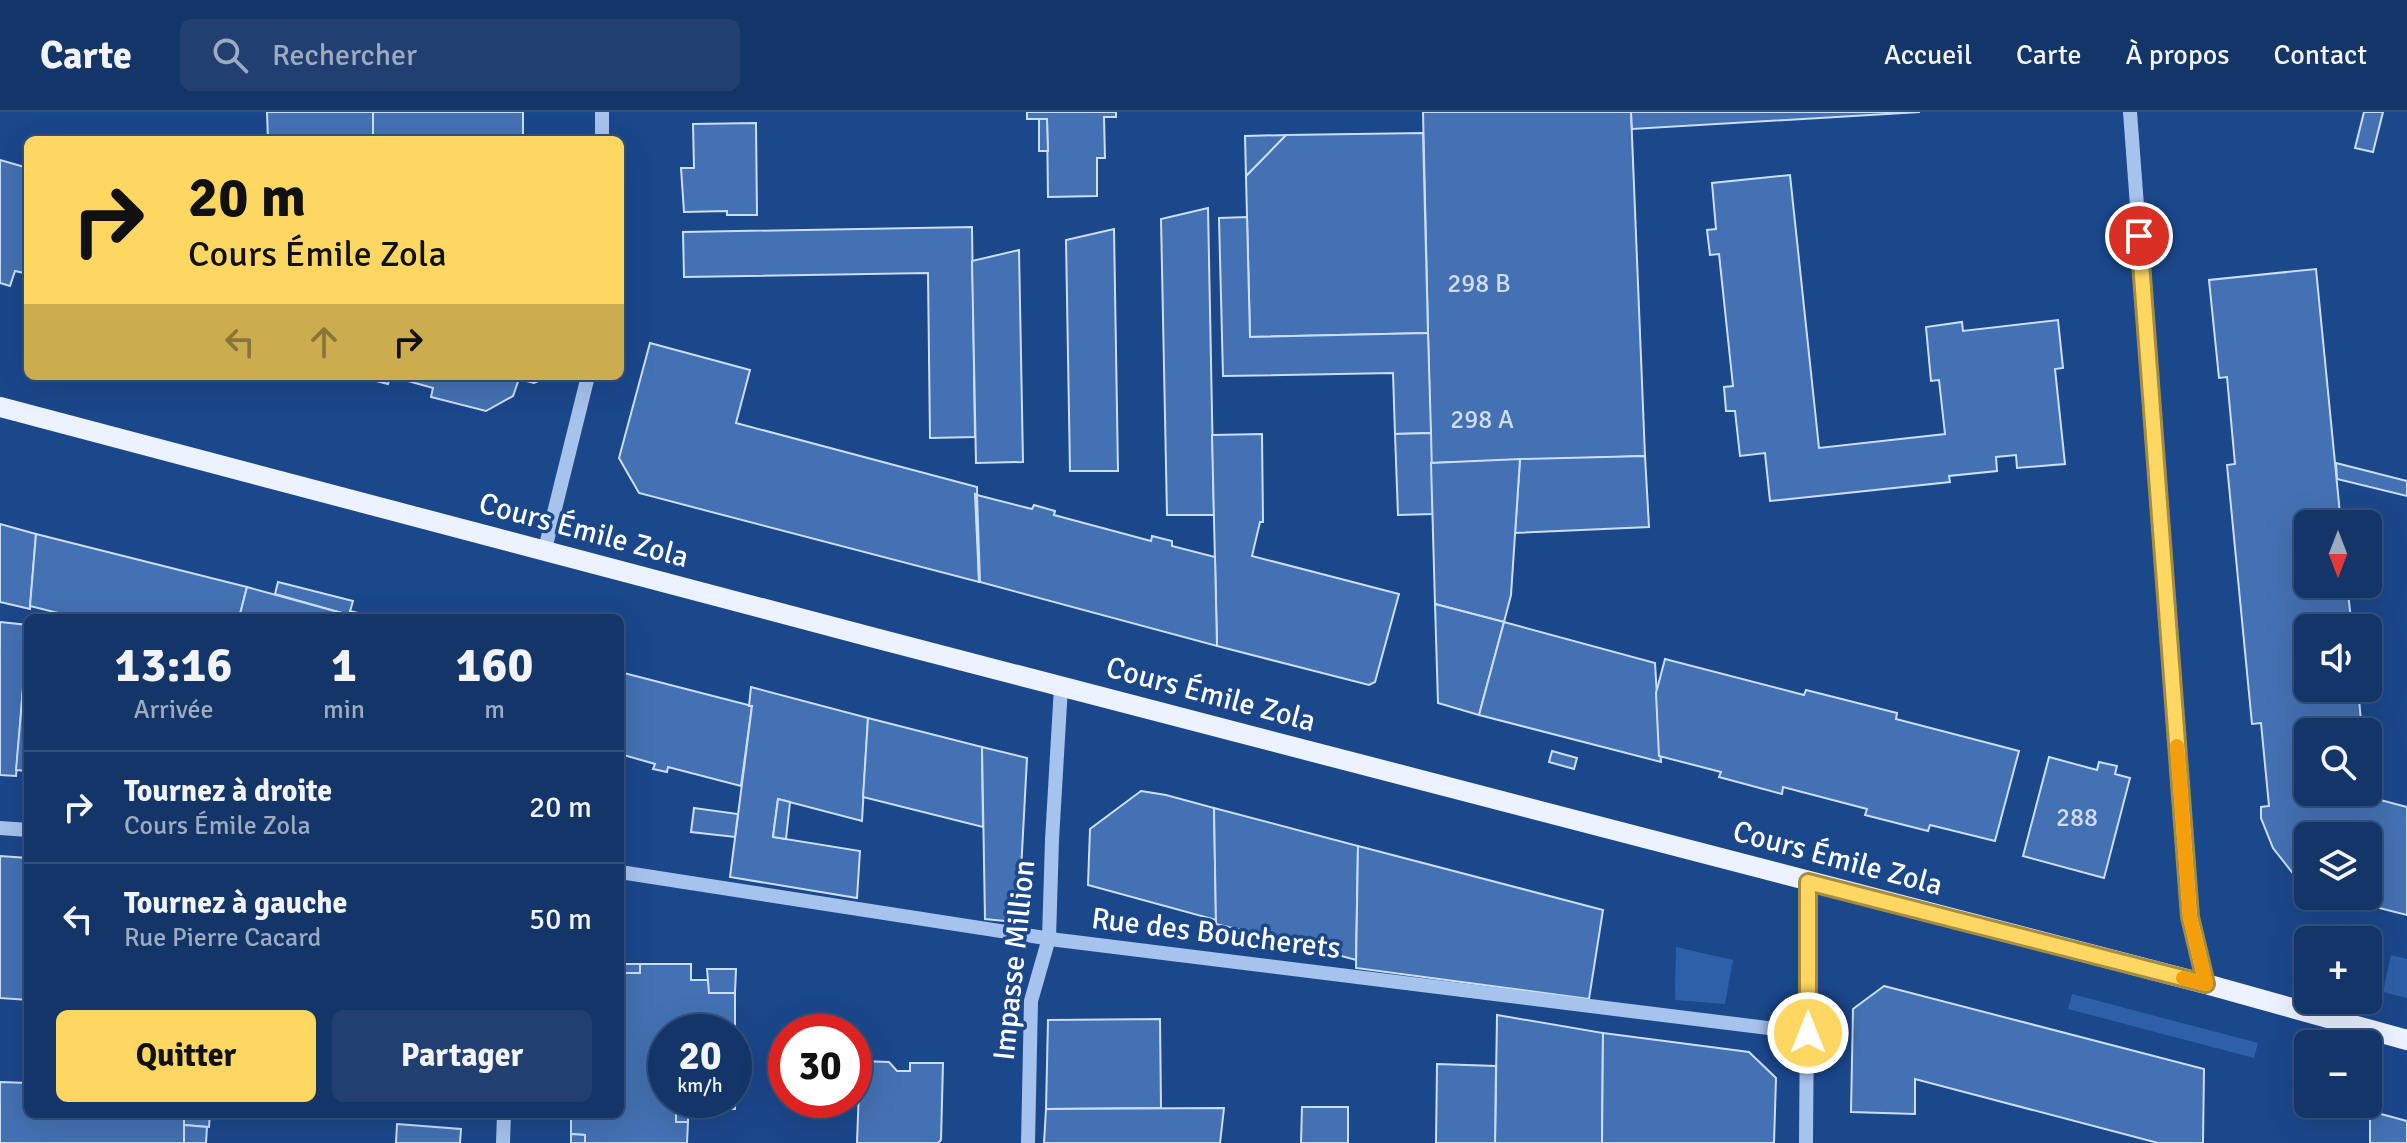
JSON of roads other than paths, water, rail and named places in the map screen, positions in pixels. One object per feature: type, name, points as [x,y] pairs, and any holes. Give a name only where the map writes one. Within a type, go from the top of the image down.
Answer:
[{"type":"main road","name":"Cours Émile Zola","points":[[0,407],[1061,687],[2206,984],[2407,1040]]},
{"type":"street","points":[[602,112],[602,136]]},
{"type":"street","points":[[2130,112],[2190,917],[2206,984]]},
{"type":"street","points":[[545,549],[587,380]]},
{"type":"street","name":"Impasse Million","points":[[1028,1143],[1031,1001],[1049,938],[1061,687]]},
{"type":"street","points":[[0,828],[24,830]]},
{"type":"street","name":"Rue des Boucherets","points":[[624,873],[1049,938],[1808,1033]]},
{"type":"street","points":[[1806,1143],[1808,882]]},
{"type":"street","points":[[503,1143],[504,1118]]}]
